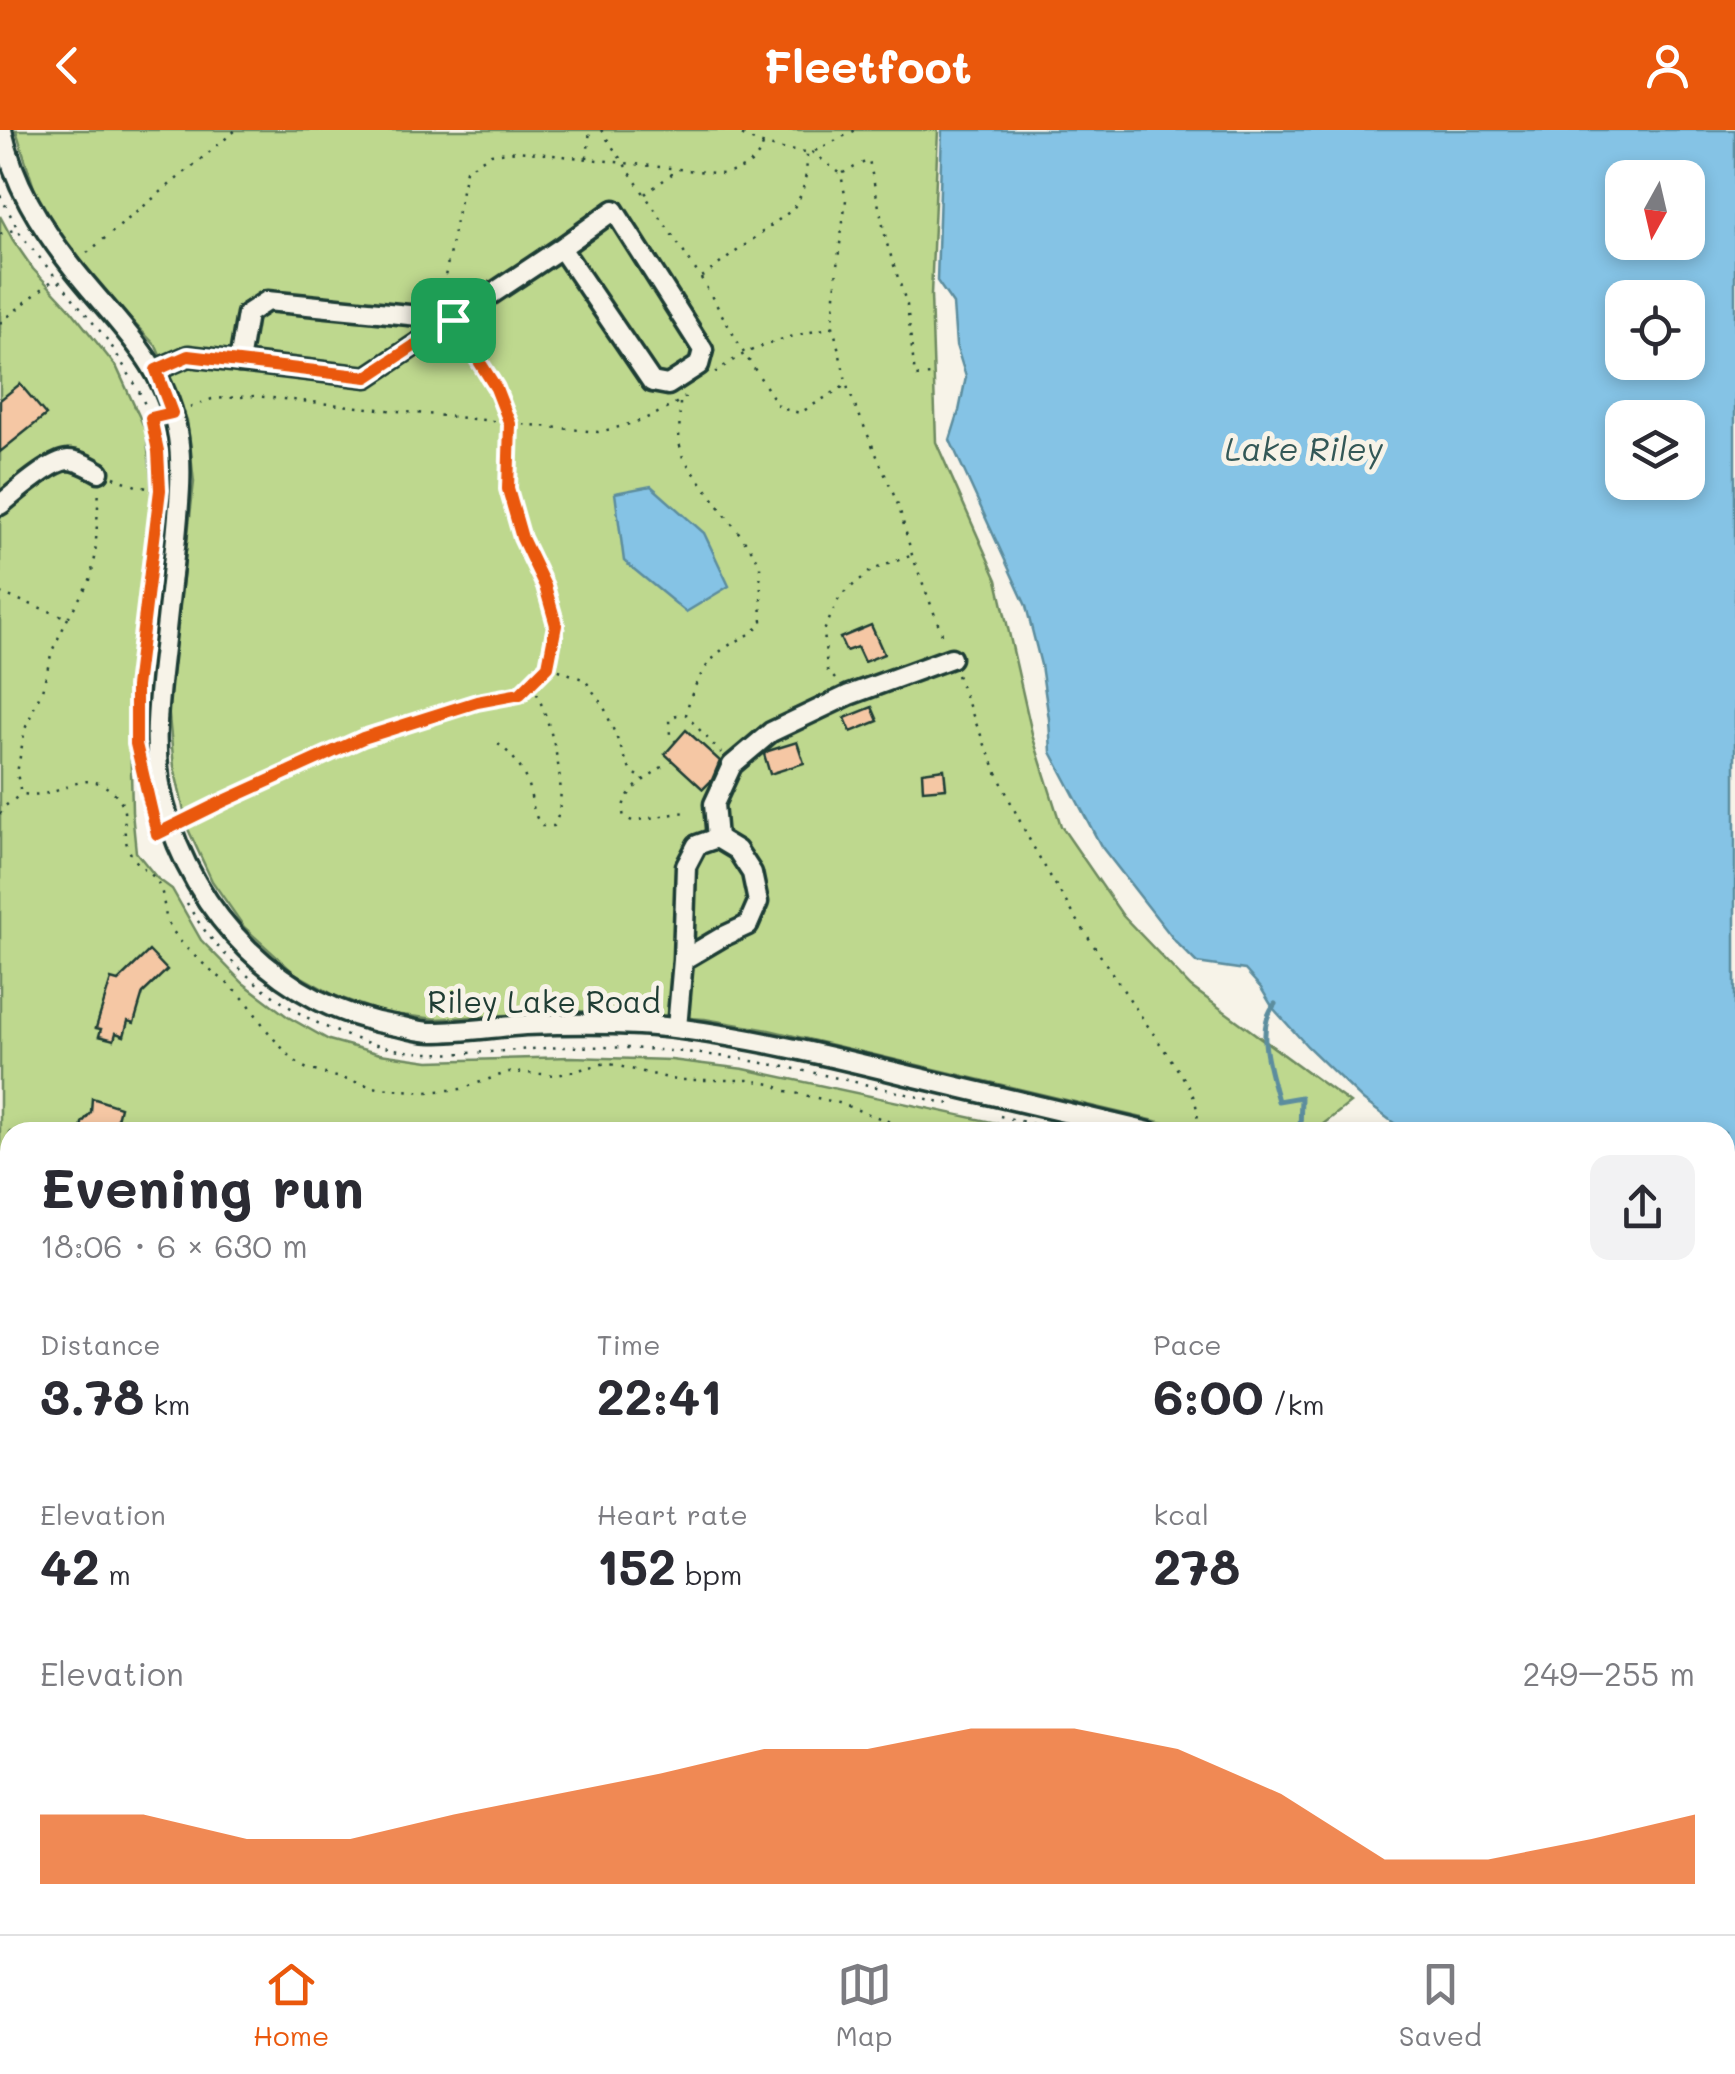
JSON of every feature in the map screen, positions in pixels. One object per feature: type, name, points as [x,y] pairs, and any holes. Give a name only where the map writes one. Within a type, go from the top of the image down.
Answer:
[{"type":"street","name":"Riley Lake Road","points":[[2,130],[8,160],[25,199],[71,266],[129,332],[156,370],[172,413],[178,436],[179,512],[158,705],[157,753],[163,800],[177,846],[199,888],[258,961],[296,989],[338,1012],[382,1024],[429,1032],[587,1024],[677,1028],[820,1054],[1107,1122]]},
{"type":"street","points":[[156,370],[188,356],[367,377],[614,210],[704,350],[699,365],[668,385],[652,382],[561,248]]},
{"type":"street","points":[[239,362],[247,314],[268,301],[418,316],[430,335]]},
{"type":"street","points":[[0,505],[52,466],[68,460],[99,472]]},
{"type":"street","points":[[717,838],[714,804],[732,765],[771,732],[849,694],[951,658]]},
{"type":"street","points":[[683,960],[748,926],[758,902],[752,872],[737,850],[717,838]]},
{"type":"street","points":[[677,1028],[686,866],[697,845],[717,838]]},
{"type":"path","points":[[0,323],[236,130]]},
{"type":"path","points":[[586,160],[590,130]]},
{"type":"path","points":[[601,130],[701,278],[780,408],[800,413],[847,384]]},
{"type":"path","points":[[733,130],[762,145],[809,152],[856,130]]},
{"type":"path","points":[[172,828],[363,738],[477,702],[520,694],[548,666],[556,625],[545,586],[522,538],[508,489],[510,424],[496,388],[440,302],[466,170],[491,154],[518,152],[723,174],[735,172],[754,160],[762,145]]},
{"type":"path","points":[[809,152],[842,174],[846,200],[833,326],[847,384],[898,507],[912,555],[976,723],[1027,835],[1076,920],[1188,1082],[1197,1102],[1198,1122]]},
{"type":"path","points":[[701,278],[792,210],[805,185],[809,152]]},
{"type":"path","points":[[842,174],[869,160],[887,244],[907,304],[915,376],[934,375]]},
{"type":"path","points":[[643,195],[679,169]]},
{"type":"path","points":[[0,196],[18,229],[109,342],[151,418],[160,490],[136,687],[136,744],[140,762]]},
{"type":"path","points":[[0,234],[18,229]]},
{"type":"path","points":[[708,379],[744,353],[765,344],[833,326]]},
{"type":"path","points":[[151,418],[212,398],[254,396],[598,432],[637,424],[694,390]]},
{"type":"path","points":[[680,401],[679,442],[683,458],[754,553],[760,566],[763,610],[758,629],[719,652],[708,666],[690,695],[686,715]]},
{"type":"path","points":[[21,794],[16,773],[24,729],[44,688],[52,650],[90,580],[99,472],[160,490]]},
{"type":"path","points":[[849,694],[827,670],[824,630],[840,596],[872,570],[912,555]]},
{"type":"path","points":[[0,592],[68,618]]},
{"type":"path","points":[[548,666],[585,680],[604,706],[630,770],[644,780]]},
{"type":"path","points":[[498,744],[522,770],[535,818],[543,826],[554,826],[559,816],[557,754],[532,681]]},
{"type":"path","points":[[676,742],[670,735],[668,720],[686,715],[732,765]]},
{"type":"path","points":[[662,766],[624,800],[624,817],[632,821],[686,812]]},
{"type":"path","points":[[0,814],[21,794],[51,792],[78,781],[102,784],[122,800],[130,854],[160,884],[167,922],[175,934],[202,964],[249,1004],[291,1057],[307,1069],[378,1088],[426,1092],[461,1090],[510,1072],[558,1075],[606,1063],[676,1080],[770,1084],[890,1122]]},
{"type":"path","points":[[183,894],[200,926],[248,977],[292,1011],[333,1031],[379,1046],[428,1053],[570,1047],[672,1050],[744,1059],[966,1108]]},
{"type":"path","points":[[1001,1116],[1025,1122]]},
{"type":"green space","points":[[16,130],[938,130],[931,295],[936,442],[997,580],[1033,738],[1061,826],[1123,916],[1191,987],[1350,1103],[1326,1122],[1160,1122],[769,1030],[705,1019],[578,1011],[436,1019],[383,1013],[336,996],[293,972],[244,927],[212,881],[188,829],[174,767],[168,706],[194,482],[187,420],[156,346],[48,233]]},
{"type":"green space","points":[[0,216],[33,269],[117,368],[146,431],[152,509],[129,687],[136,852],[157,878],[172,889],[201,940],[243,983],[288,1017],[329,1040],[380,1054],[429,1061],[571,1057],[671,1060],[744,1069],[991,1122],[0,1122]]},
{"type":"water","name":"Lake Riley","points":[[942,130],[1735,130],[1735,1122],[1393,1122],[1363,1100],[1307,1046],[1245,970],[1197,963],[1175,941],[1101,846],[1051,752],[1041,665],[1026,606],[950,440],[966,377],[956,345],[953,304],[937,281]]},
{"type":"water","points":[[651,486],[704,533],[729,586],[686,612],[624,561],[615,493]]},
{"type":"building","points":[[20,384],[46,415],[0,452],[0,400]]},
{"type":"building","points":[[871,625],[884,654],[864,662],[857,647],[846,651],[840,638]]},
{"type":"building","points":[[872,707],[878,721],[851,732],[845,718]]},
{"type":"building","points":[[686,730],[720,761],[712,780],[703,789],[665,754]]},
{"type":"building","points":[[797,742],[804,763],[770,774],[764,754]]},
{"type":"building","points":[[944,769],[946,788],[923,790],[922,772]]},
{"type":"building","points":[[149,951],[167,970],[143,993],[134,1023],[128,1021],[124,1036],[116,1033],[114,1040],[99,1036],[101,1029],[96,1028],[111,979],[118,981]]},
{"type":"building","points":[[92,1098],[120,1107],[116,1122],[83,1122],[91,1112]]},
{"type":"waterway","points":[[1275,1004],[1266,1025],[1268,1065],[1278,1101],[1301,1097],[1300,1122]]},
{"type":"route","points":[[453,320],[496,388],[510,424],[508,489],[522,538],[545,586],[556,625],[548,666],[520,694],[477,702],[363,738],[157,834],[136,744],[136,687],[160,490],[151,418],[172,413],[156,370],[188,356],[367,377],[453,320]]}]
